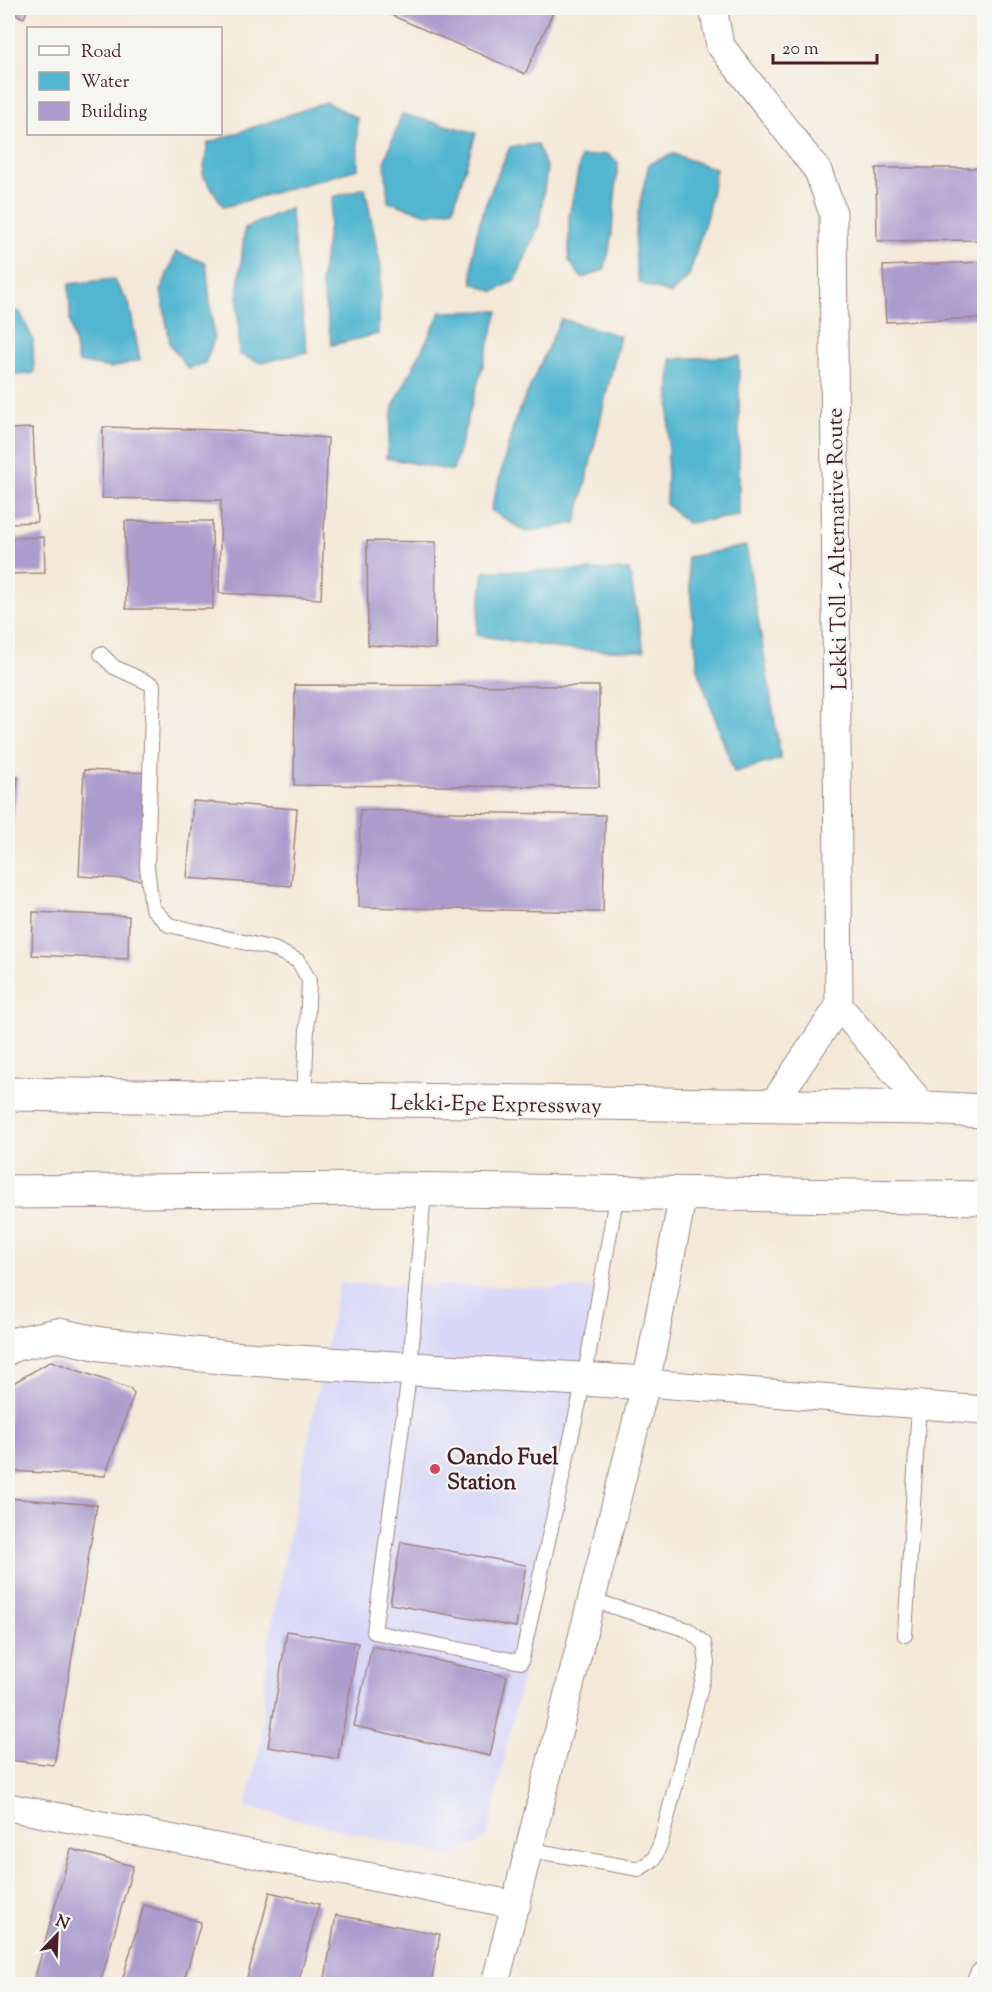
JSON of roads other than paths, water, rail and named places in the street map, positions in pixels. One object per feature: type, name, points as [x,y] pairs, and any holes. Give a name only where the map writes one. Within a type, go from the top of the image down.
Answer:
[{"type":"main road","name":"Lekki-Epe Expressway","points":[[8,1094],[925,1108],[984,1111]]},
{"type":"main road","points":[[8,1192],[424,1190],[984,1198]]},
{"type":"main road","points":[[8,1348],[15,1344],[58,1335],[101,1344],[230,1358],[646,1383]]},
{"type":"street","name":"Lekki Toll - Alternative Route","points":[[713,8],[720,45],[818,171],[833,213],[839,1006]]},
{"type":"street","points":[[771,1107],[839,1006],[925,1108]]},
{"type":"street","points":[[495,1984],[531,1850],[646,1383],[683,1195]]},
{"type":"street","points":[[646,1383],[984,1410]]},
{"type":"street","points":[[8,1808],[517,1905]]},
{"type":"street","points":[[980,1984],[984,1975]]},
{"type":"lane","points":[[101,654],[114,667],[153,684],[147,867],[152,908],[169,925],[274,949],[298,961],[309,980],[304,1100]]},
{"type":"lane","points":[[424,1190],[410,1368],[374,1632],[521,1662],[584,1380],[617,1193]]},
{"type":"lane","points":[[905,1635],[919,1405]]},
{"type":"lane","points":[[531,1850],[639,1869],[654,1859],[661,1842],[707,1663],[704,1642],[688,1630],[592,1600]]},
{"type":"water","points":[[326,102],[357,118],[358,169],[224,207],[203,175],[208,143]]},
{"type":"water","points":[[402,114],[476,133],[453,209],[428,214],[388,202],[385,160]]},
{"type":"water","points":[[537,144],[547,169],[539,225],[516,279],[494,292],[473,283],[474,248],[482,213],[510,147]]},
{"type":"water","points":[[607,154],[618,162],[611,243],[604,270],[582,278],[569,261],[569,216],[581,157]]},
{"type":"water","points":[[673,154],[716,169],[707,215],[689,276],[671,294],[639,283],[635,252],[639,208],[649,164]]},
{"type":"water","points":[[365,188],[381,268],[378,334],[332,345],[321,281],[333,197]]},
{"type":"water","points":[[290,208],[307,352],[261,363],[239,354],[238,289],[245,228]]},
{"type":"water","points":[[176,252],[206,263],[214,339],[205,363],[188,369],[170,344],[161,290]]},
{"type":"water","points":[[113,279],[129,303],[140,360],[111,368],[78,362],[70,319],[69,284]]},
{"type":"water","points":[[8,309],[20,312],[33,340],[34,373],[8,376]]},
{"type":"water","points":[[498,311],[453,471],[386,458],[393,407],[441,312]]},
{"type":"water","points":[[561,319],[620,336],[576,523],[526,532],[491,510],[515,420]]},
{"type":"water","points":[[739,356],[739,516],[687,523],[666,504],[671,359]]},
{"type":"water","points":[[746,546],[781,759],[734,772],[698,670],[687,557]]},
{"type":"water","points":[[629,570],[644,651],[562,649],[476,635],[484,571]]},
{"type":"place","name":"Oando Fuel Station","points":[[435,1469]]}]
